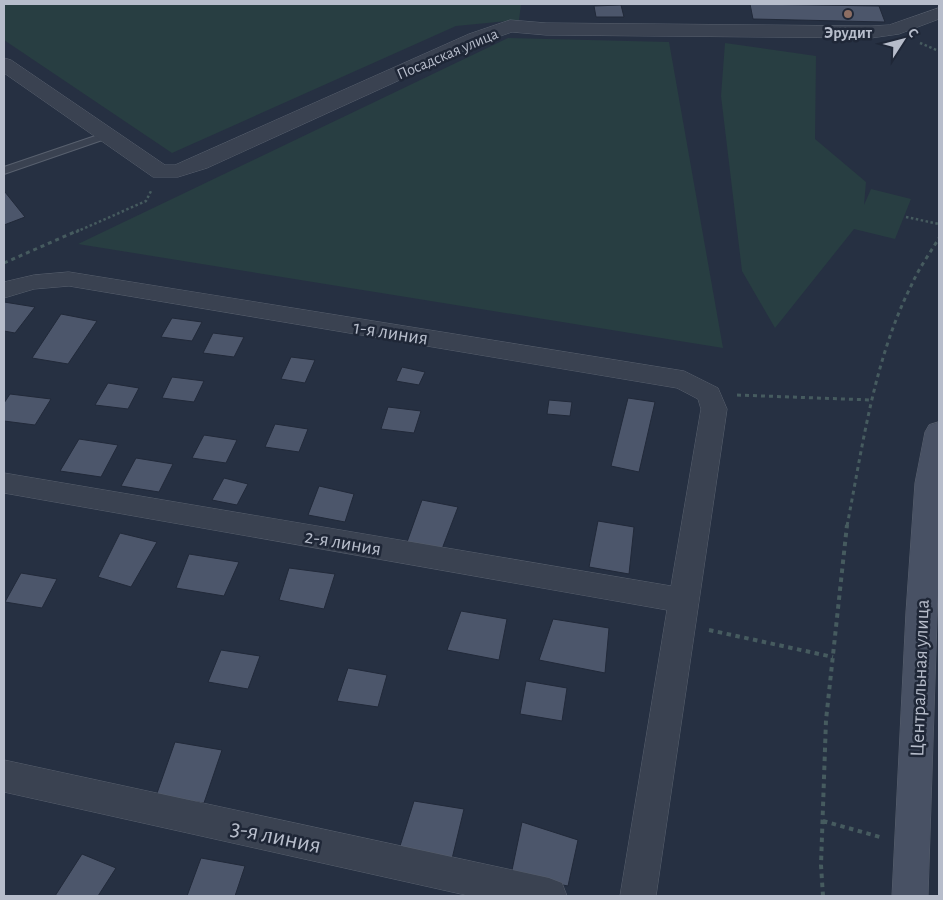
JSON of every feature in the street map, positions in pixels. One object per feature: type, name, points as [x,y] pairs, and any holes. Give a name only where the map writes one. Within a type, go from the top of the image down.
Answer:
[{"type":"main road","name":"Центральная улица","points":[[910,896],[921,612],[929,483],[939,432]]},
{"type":"street","name":"Посадская улица","points":[[161,172],[178,171],[199,163],[476,38],[510,26],[546,29],[871,32],[892,30],[939,13]]},
{"type":"street","points":[[4,64],[161,172]]},
{"type":"street","name":"1-я линия","points":[[4,290],[34,282],[69,279],[684,380],[709,394]]},
{"type":"street","points":[[638,896],[714,409],[709,394]]},
{"type":"street","name":"2-я линия","points":[[4,483],[681,612]]},
{"type":"street","name":"3-я линия","points":[[4,776],[549,896]]},
{"type":"lane","points":[[4,171],[107,135]]},
{"type":"path","points":[[4,263],[146,201],[161,172]]},
{"type":"path","points":[[906,217],[939,224]]},
{"type":"path","points":[[823,896],[820,865],[826,720],[847,527],[871,400],[896,320],[912,283],[939,238]]},
{"type":"path","points":[[709,394],[871,400]]},
{"type":"path","points":[[681,612],[833,656]]},
{"type":"path","points":[[823,821],[912,846]]},
{"type":"green space","points":[[4,4],[521,4],[519,20],[456,26],[172,153],[4,40]]},
{"type":"green space","points":[[508,38],[669,42],[723,348],[78,244]]},
{"type":"green space","points":[[725,43],[816,56],[815,139],[866,182],[864,205],[871,189],[911,199],[895,239],[854,229],[775,328],[742,271],[721,96]]},
{"type":"building","points":[[750,4],[879,6],[885,22],[753,19]]},
{"type":"building","points":[[621,5],[624,17],[596,17],[594,6]]},
{"type":"building","points":[[4,192],[25,217],[4,225]]},
{"type":"building","points":[[4,302],[35,307],[15,333],[4,331]]},
{"type":"building","points":[[61,314],[97,321],[68,364],[32,358]]},
{"type":"building","points":[[172,318],[202,322],[192,341],[161,337]]},
{"type":"building","points":[[213,333],[244,337],[234,357],[203,353]]},
{"type":"building","points":[[291,357],[315,360],[305,383],[281,379]]},
{"type":"building","points":[[402,367],[425,372],[419,385],[396,381]]},
{"type":"building","points":[[172,377],[204,381],[194,402],[162,398]]},
{"type":"building","points":[[108,383],[139,388],[128,409],[95,405]]},
{"type":"building","points":[[10,394],[51,399],[35,425],[4,421],[4,403]]},
{"type":"building","points":[[628,398],[655,402],[639,472],[611,466]]},
{"type":"building","points":[[549,400],[572,402],[570,416],[547,414]]},
{"type":"building","points":[[388,407],[421,411],[414,433],[381,429]]},
{"type":"building","points":[[275,424],[308,429],[299,452],[265,447]]},
{"type":"building","points":[[204,435],[237,440],[226,463],[192,458]]},
{"type":"building","points":[[79,439],[118,445],[101,477],[60,471]]},
{"type":"building","points":[[136,458],[173,464],[159,492],[121,486]]},
{"type":"building","points":[[224,478],[248,484],[237,505],[212,500]]},
{"type":"building","points":[[319,486],[354,494],[345,522],[308,515]]},
{"type":"building","points":[[422,500],[458,507],[442,549],[407,542]]},
{"type":"building","points":[[598,521],[634,527],[629,574],[589,567]]},
{"type":"building","points":[[120,533],[157,542],[131,587],[98,577]]},
{"type":"building","points":[[189,554],[239,562],[224,596],[176,588]]},
{"type":"building","points":[[289,568],[335,574],[324,609],[279,600]]},
{"type":"building","points":[[21,573],[57,579],[42,608],[5,602]]},
{"type":"building","points":[[461,611],[507,619],[499,660],[447,650]]},
{"type":"building","points":[[553,619],[609,628],[605,673],[539,660]]},
{"type":"building","points":[[221,650],[260,656],[248,689],[208,682]]},
{"type":"building","points":[[348,668],[387,675],[378,707],[337,701]]},
{"type":"building","points":[[526,681],[567,688],[562,721],[520,714]]},
{"type":"building","points":[[175,742],[222,750],[204,803],[156,796]]},
{"type":"building","points":[[414,801],[464,809],[451,863],[400,846]]},
{"type":"building","points":[[522,822],[578,840],[568,886],[511,875]]},
{"type":"building","points":[[82,854],[116,868],[98,896],[55,896]]},
{"type":"building","points":[[201,858],[245,866],[235,896],[187,896]]},
{"type":"place","name":"Эрудит","points":[[848,14]]}]
